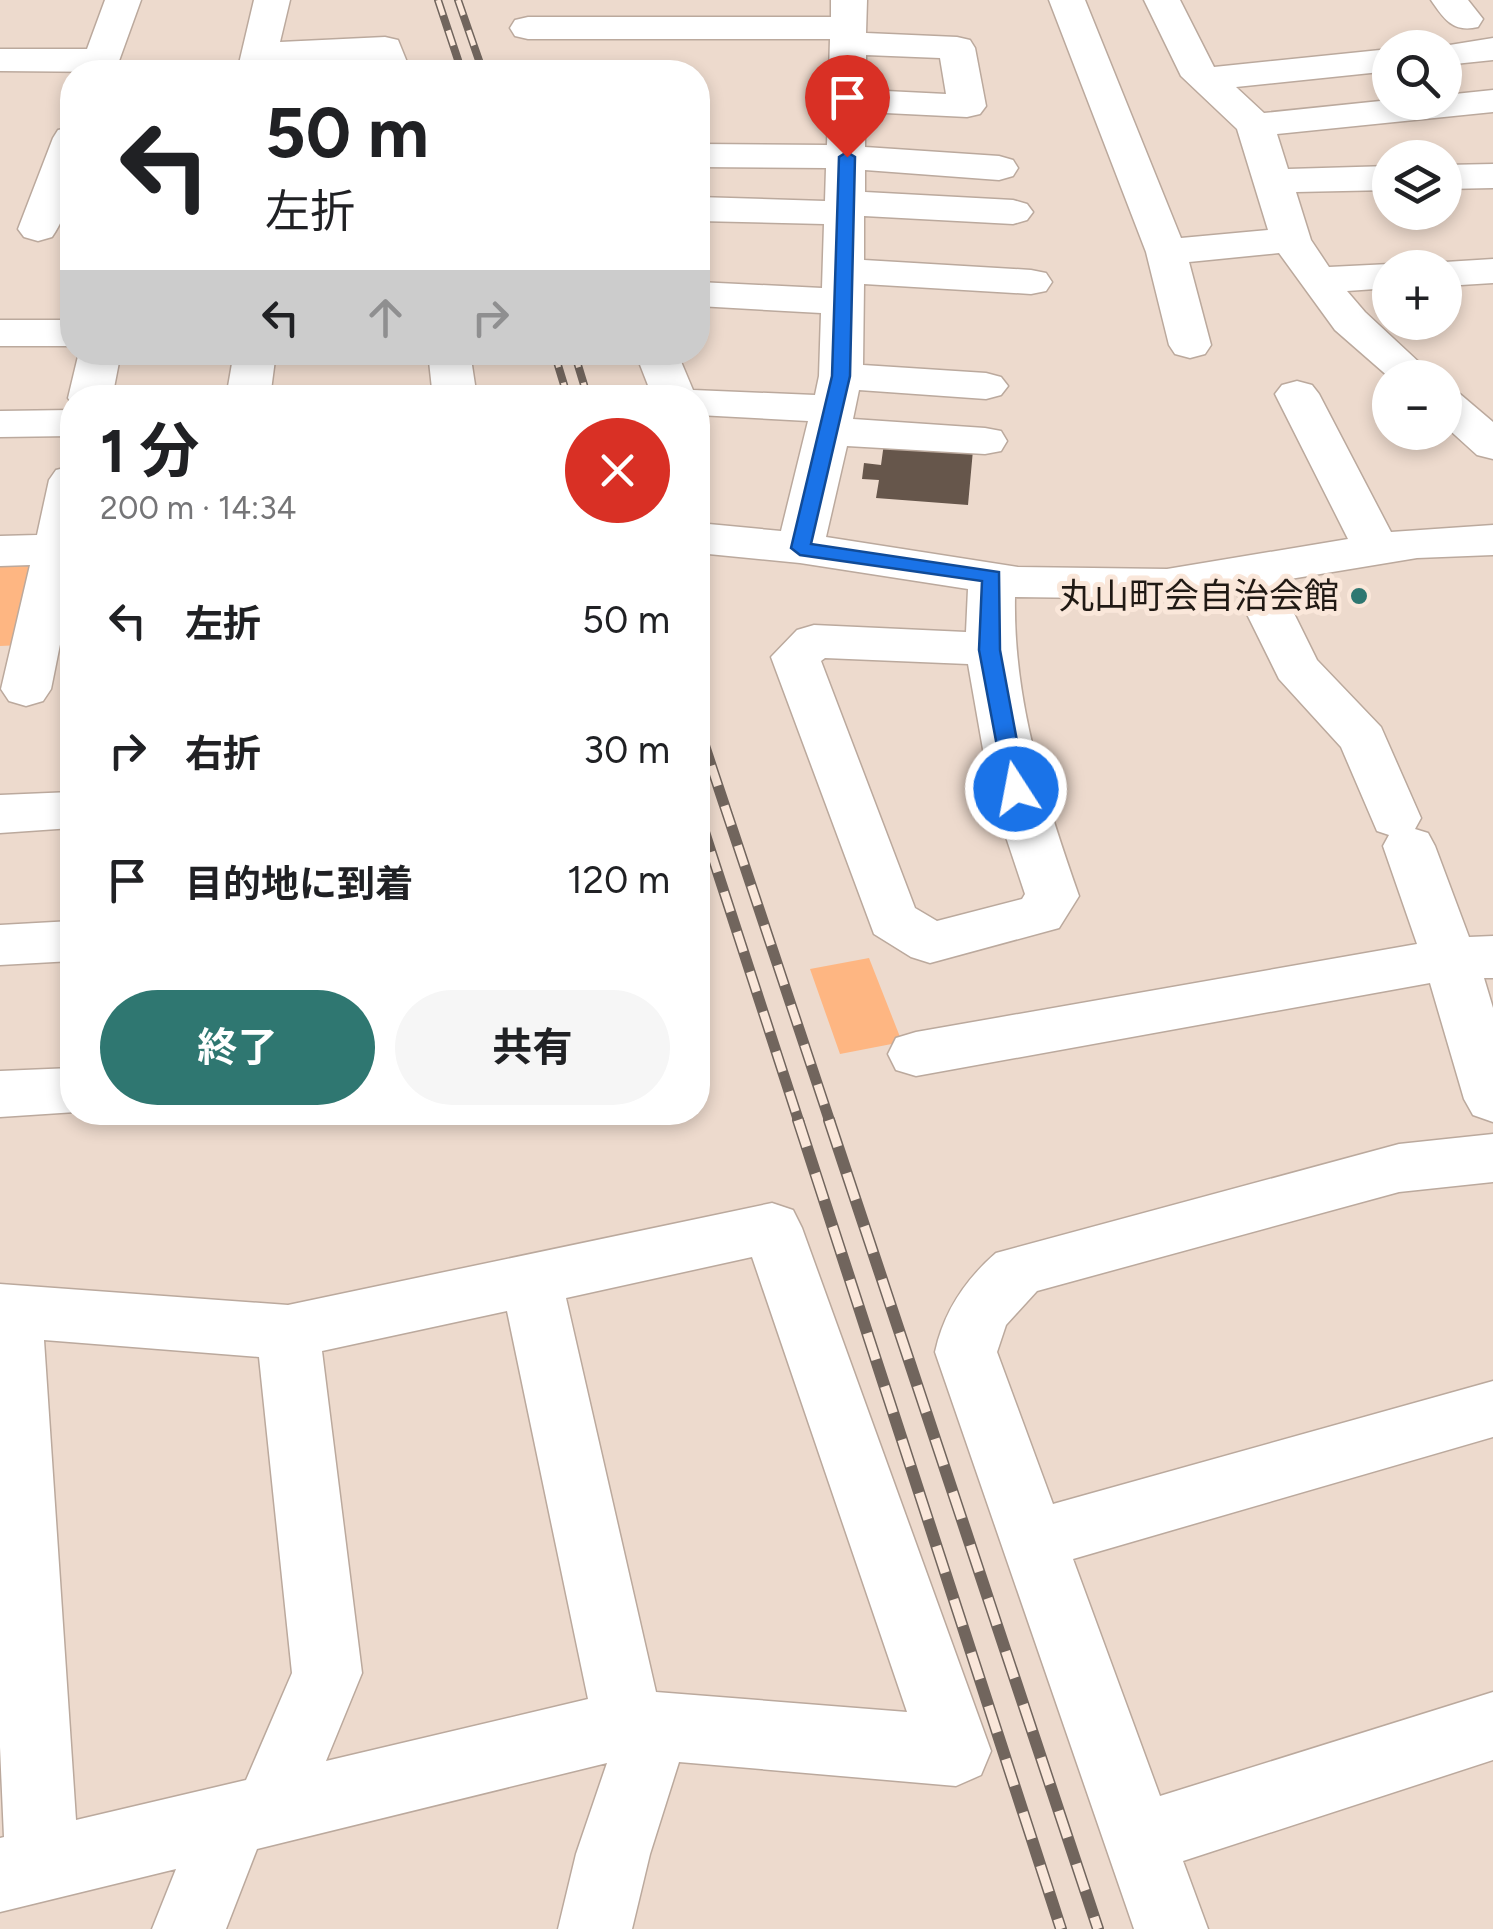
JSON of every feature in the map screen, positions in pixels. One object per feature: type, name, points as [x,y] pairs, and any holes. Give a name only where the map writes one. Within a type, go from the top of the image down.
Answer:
[{"type":"street","points":[[101,60],[123,0]]},
{"type":"street","points":[[258,60],[272,0]]},
{"type":"street","points":[[1067,0],[1166,252],[1190,345]]},
{"type":"street","points":[[1162,0],[1194,68],[1254,125],[1291,240],[1350,321],[1394,360]]},
{"type":"street","points":[[528,28],[849,32],[958,48],[967,106],[849,100]]},
{"type":"street","points":[[620,58],[849,32]]},
{"type":"street","points":[[800,548],[834,405],[844,287],[849,32]]},
{"type":"street","points":[[283,60],[385,48],[389,60]]},
{"type":"street","points":[[1462,52],[1493,49]]},
{"type":"street","points":[[0,60],[60,64]]},
{"type":"street","points":[[1205,79],[1372,62]]},
{"type":"street","points":[[1254,125],[1493,101]]},
{"type":"street","points":[[710,155],[847,157],[999,168]]},
{"type":"street","points":[[37,230],[60,170]]},
{"type":"street","points":[[1462,177],[1493,176]]},
{"type":"street","points":[[1272,181],[1372,178]]},
{"type":"street","points":[[710,209],[1013,212]]},
{"type":"street","points":[[1166,252],[1291,240]]},
{"type":"street","points":[[1462,273],[1493,271]]},
{"type":"street","points":[[1317,280],[1372,277]]},
{"type":"street","points":[[710,293],[1031,282]]},
{"type":"street","points":[[0,333],[60,332]]},
{"type":"street","points":[[710,402],[834,405],[986,386]]},
{"type":"street","points":[[1297,394],[1376,549]]},
{"type":"street","points":[[834,405],[985,441]]},
{"type":"street","points":[[1462,419],[1493,445]]},
{"type":"street","points":[[0,424],[60,423]]},
{"type":"street","points":[[710,539],[800,548],[1018,582],[1167,584],[1417,543],[1493,540]]},
{"type":"street","points":[[0,551],[60,549]]},
{"type":"street","points":[[33,692],[60,571]]},
{"type":"street","points":[[1250,572],[1296,666],[1324,702],[1363,739],[1402,832],[1472,958],[1493,1099]]},
{"type":"street","points":[[990,650],[814,641],[795,658],[893,920],[930,942],[1040,914],[1052,896],[1016,789],[990,650],[992,576]]},
{"type":"street","points":[[0,814],[60,811]]},
{"type":"street","points":[[0,945],[60,942]]},
{"type":"street","points":[[916,1054],[1472,958]]},
{"type":"street","points":[[0,1094],[60,1092]]},
{"type":"street","points":[[1170,1929],[966,1352],[971,1325],[984,1302],[1018,1271],[1399,1168],[1493,1158]]},
{"type":"street","points":[[772,1228],[956,1752],[641,1726],[251,1813],[21,1870],[5,1310],[288,1332],[772,1228]]},
{"type":"street","points":[[531,1280],[641,1726],[595,1929]]},
{"type":"street","points":[[189,1929],[327,1673],[288,1332]]},
{"type":"street","points":[[1033,1540],[1493,1408]]},
{"type":"street","points":[[1139,1840],[1493,1726]]},
{"type":"shaded area","points":[[43,559],[23,645],[0,646],[0,560]]},
{"type":"shaded area","points":[[869,958],[902,1042],[840,1054],[810,969]]},
{"type":"building","points":[[884,443],[973,450],[968,505],[876,498],[879,480],[862,479],[864,463],[881,465]]},
{"type":"railway","points":[[438,0],[458,60]]},
{"type":"railway","points":[[458,0],[479,60]]},
{"type":"railway","points":[[558,365],[564,385]]},
{"type":"railway","points":[[578,365],[584,385]]},
{"type":"railway","points":[[710,762],[830,1122]]},
{"type":"railway","points":[[710,849],[799,1122]]},
{"type":"railway","points":[[798,1120],[1061,1929]]},
{"type":"railway","points":[[829,1120],[1098,1929]]},
{"type":"place","name":"丸山町会自治会館","points":[[1359,596]]},
{"type":"route","points":[[847,157],[841,376],[800,548],[992,576],[990,650],[1016,789]]}]
